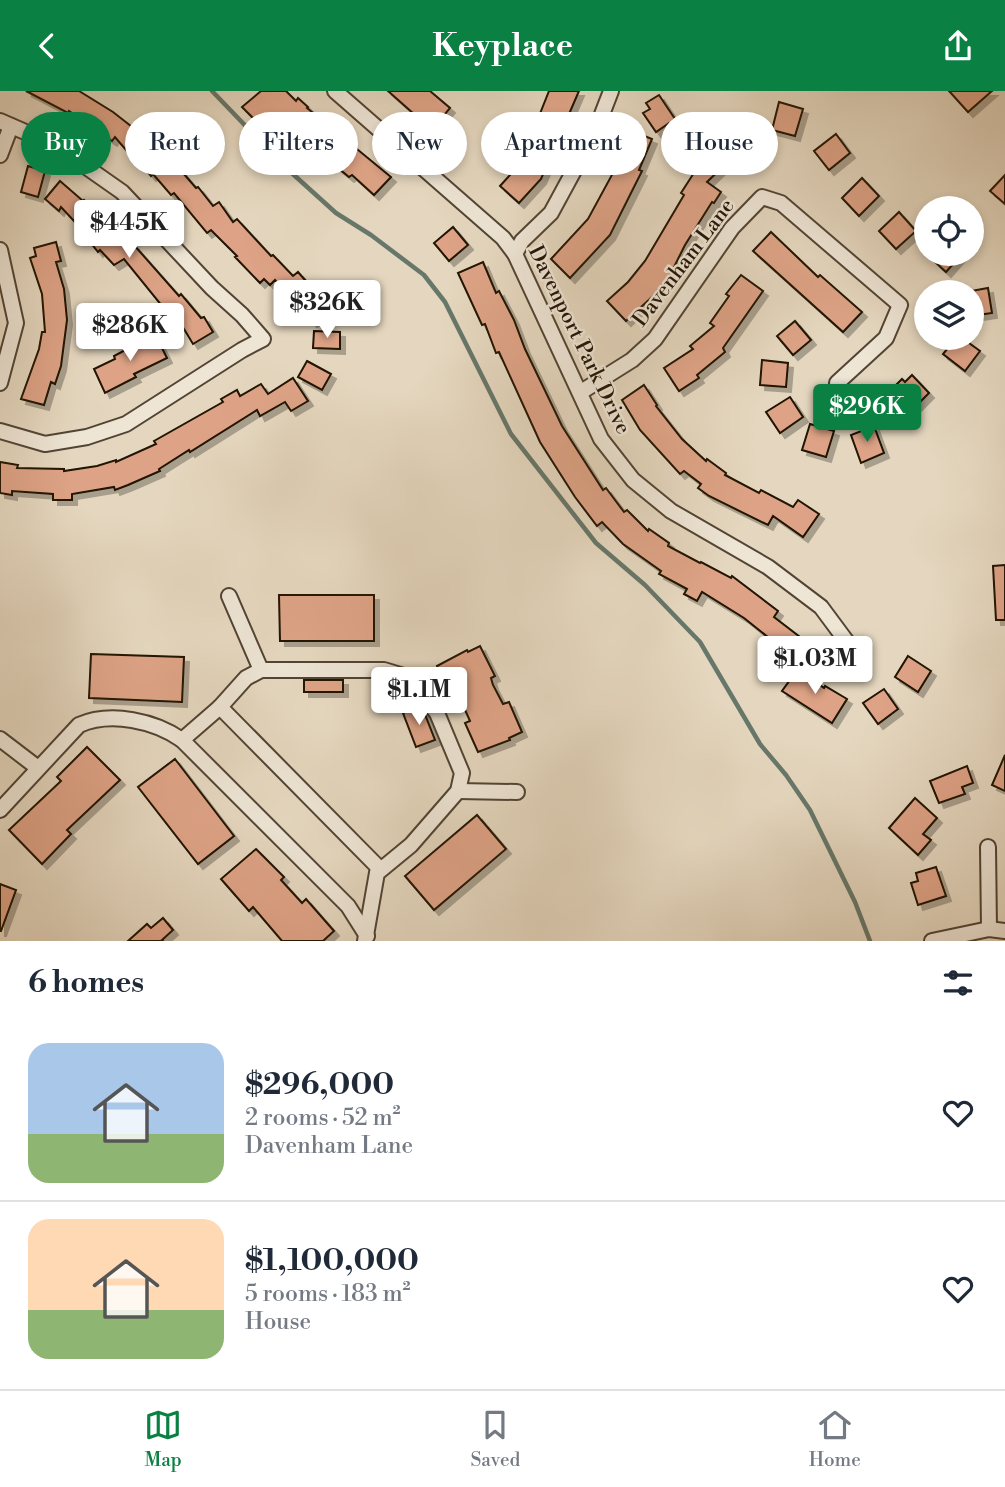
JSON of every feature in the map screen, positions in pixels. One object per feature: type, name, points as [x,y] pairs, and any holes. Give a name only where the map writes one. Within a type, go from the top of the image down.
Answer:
[{"type":"street","points":[[515,254],[522,241],[551,213],[596,130],[611,91]]},
{"type":"street","name":"Davenport Park Drive","points":[[344,93],[503,238],[515,254],[601,439],[633,479],[671,511],[778,575],[821,607],[847,642]]},
{"type":"street","points":[[0,155],[6,123],[54,145],[122,192],[263,339],[242,349],[126,424],[87,437],[45,445],[0,431]]},
{"type":"street","name":"Davenham Lane","points":[[580,392],[632,360],[655,339],[732,228],[762,197],[781,204],[900,306],[886,338],[837,383]]},
{"type":"street","points":[[0,250],[16,323],[0,383]]},
{"type":"street","points":[[229,596],[261,670]]},
{"type":"street","points":[[182,740],[246,678],[261,670],[384,670],[407,677],[437,713],[462,773],[458,791],[411,845],[377,873]]},
{"type":"street","points":[[220,706],[378,867],[366,939]]},
{"type":"street","points":[[0,810],[79,725],[92,720],[130,720],[167,729],[182,740],[348,905],[366,939]]},
{"type":"street","points":[[0,739],[38,768]]},
{"type":"street","points":[[458,791],[517,792]]},
{"type":"street","points":[[988,847],[989,929]]},
{"type":"street","points":[[932,941],[989,929],[1005,931]]},
{"type":"building","points":[[26,91],[79,91],[113,112],[125,121],[125,149],[115,137],[111,140],[111,112],[66,112]]},
{"type":"building","points":[[261,91],[286,91],[296,101],[298,98],[312,112],[247,112],[242,107]]},
{"type":"building","points":[[388,91],[430,91],[450,108],[447,112],[412,112]]},
{"type":"building","points":[[549,91],[579,91],[570,112],[541,112]]},
{"type":"building","points":[[949,91],[992,91],[968,112]]},
{"type":"building","points":[[659,95],[670,112],[661,112],[661,129],[656,132],[647,119],[647,112],[645,112],[650,109],[646,103]]},
{"type":"building","points":[[779,102],[803,109],[795,136],[778,132],[776,112]]},
{"type":"building","points":[[836,134],[850,153],[829,170],[814,151]]},
{"type":"building","points":[[647,137],[652,139],[647,151]]},
{"type":"building","points":[[358,150],[372,161],[372,175],[391,177],[374,195],[352,175],[358,175]]},
{"type":"building","points":[[26,175],[44,175],[38,197],[21,192]]},
{"type":"building","points":[[154,175],[185,175],[213,206],[219,202],[233,222],[237,219],[293,276],[298,272],[318,295],[321,293],[331,309],[312,322],[295,297],[292,300],[275,280],[270,285],[264,279],[260,283],[211,230],[207,233],[174,193],[171,195]]},
{"type":"building","points":[[510,175],[543,175],[519,203],[500,186]]},
{"type":"building","points":[[612,175],[640,175],[610,235],[570,278],[551,259],[588,219]]},
{"type":"building","points":[[693,175],[714,175],[707,182],[721,192],[685,245],[669,277],[626,321],[607,301],[628,282],[645,261],[684,195],[681,193]]},
{"type":"building","points":[[1005,175],[1005,204],[990,191]]},
{"type":"building","points":[[862,178],[879,196],[859,216],[842,198]]},
{"type":"building","points":[[60,181],[84,200],[106,223],[108,221],[122,239],[126,236],[179,296],[181,294],[201,318],[204,317],[213,332],[193,344],[178,319],[175,322],[124,259],[114,265],[100,250],[98,252],[87,238],[89,237],[61,207],[59,211],[45,199]]},
{"type":"building","points":[[899,212],[914,229],[914,233],[896,249],[879,231]]},
{"type":"building","points":[[453,227],[468,245],[449,261],[434,243]]},
{"type":"building","points":[[771,232],[818,277],[820,275],[862,312],[843,332],[753,251]]},
{"type":"building","points":[[56,242],[61,261],[56,262],[64,289],[67,320],[61,366],[55,384],[51,382],[44,405],[21,399],[39,349],[42,332],[45,332],[42,294],[30,258],[36,256],[34,248]]},
{"type":"building","points":[[483,262],[496,293],[499,291],[514,320],[562,426],[603,490],[606,488],[624,512],[627,510],[648,531],[649,529],[669,543],[668,546],[731,578],[732,576],[778,611],[774,617],[800,637],[785,659],[765,644],[769,638],[744,618],[702,592],[697,601],[684,594],[687,589],[659,574],[661,571],[623,544],[602,522],[597,526],[540,442],[499,352],[496,353],[485,324],[482,325],[458,273]]},
{"type":"building","points":[[939,266],[951,266],[946,272]]},
{"type":"building","points":[[741,275],[763,291],[723,348],[725,352],[697,375],[699,378],[679,391],[664,368],[693,349],[690,346],[714,326],[710,323],[729,296],[726,294]]},
{"type":"building","points":[[988,288],[992,313],[984,314],[984,289]]},
{"type":"building","points":[[795,321],[811,340],[793,355],[777,336]]},
{"type":"building","points":[[314,331],[340,332],[340,349],[313,348]]},
{"type":"building","points":[[155,334],[167,358],[134,374],[136,377],[105,393],[94,369]]},
{"type":"building","points":[[946,350],[980,351],[965,371],[943,354]]},
{"type":"building","points":[[762,360],[788,363],[786,387],[760,385]]},
{"type":"building","points":[[307,361],[331,374],[322,390],[298,377]]},
{"type":"building","points":[[912,375],[929,393],[912,410],[892,389],[902,379],[905,382]]},
{"type":"building","points":[[293,378],[308,401],[291,411],[285,402],[260,416],[257,410],[190,452],[189,450],[159,469],[160,471],[128,485],[115,490],[114,487],[72,494],[72,500],[53,500],[53,494],[12,491],[12,495],[0,493],[0,462],[18,465],[17,468],[64,471],[116,462],[156,444],[154,441],[223,402],[221,399],[237,390],[240,396],[261,384],[268,394]]},
{"type":"building","points":[[644,385],[656,406],[682,439],[706,461],[707,459],[726,473],[725,475],[759,493],[761,490],[793,507],[798,500],[819,514],[803,537],[773,516],[768,525],[709,496],[698,488],[701,484],[684,471],[680,474],[640,430],[622,400]]},
{"type":"building","points":[[790,397],[803,417],[780,433],[766,412]]},
{"type":"building","points":[[810,424],[834,431],[826,457],[802,450]]},
{"type":"building","points":[[874,426],[884,453],[861,463],[851,435]]},
{"type":"building","points":[[1005,565],[1005,620],[996,620],[993,566]]},
{"type":"building","points":[[279,595],[374,595],[374,641],[280,641]]},
{"type":"building","points":[[480,646],[495,676],[491,678],[493,685],[503,704],[509,702],[522,732],[509,738],[510,740],[478,752],[465,723],[470,721],[458,694],[452,697],[437,666]]},
{"type":"building","points":[[91,654],[184,657],[182,702],[89,698]]},
{"type":"building","points":[[908,656],[931,671],[918,692],[895,677]]},
{"type":"building","points":[[798,669],[824,688],[825,686],[847,699],[832,723],[782,691]]},
{"type":"building","points":[[304,680],[343,680],[343,692],[304,692]]},
{"type":"building","points":[[884,689],[898,709],[878,724],[863,703]]},
{"type":"building","points":[[419,707],[424,712],[435,740],[416,747],[403,713]]},
{"type":"building","points":[[87,747],[120,780],[67,830],[71,834],[42,864],[9,830],[61,781],[57,777]]},
{"type":"building","points":[[1005,755],[1005,791],[992,785]]},
{"type":"building","points":[[175,759],[234,836],[198,864],[138,787]]},
{"type":"building","points":[[967,766],[973,783],[962,787],[965,794],[939,803],[930,781]]},
{"type":"building","points":[[915,798],[937,818],[923,834],[931,840],[918,855],[889,828]]},
{"type":"building","points":[[477,815],[506,849],[434,910],[405,876]]},
{"type":"building","points":[[256,849],[284,877],[281,880],[302,903],[306,899],[334,931],[323,941],[282,941],[253,907],[249,911],[221,879]]},
{"type":"building","points":[[936,867],[946,896],[918,905],[911,883],[918,881],[916,873]]},
{"type":"building","points":[[0,884],[16,890],[1,931],[0,931]]},
{"type":"building","points":[[163,918],[173,930],[163,941],[128,941],[147,924],[151,928]]},
{"type":"waterway","points":[[212,91],[284,166],[336,213],[371,235],[424,275],[445,302],[511,434],[596,543],[645,585],[700,642],[760,744],[810,810],[855,902],[870,941]]}]
